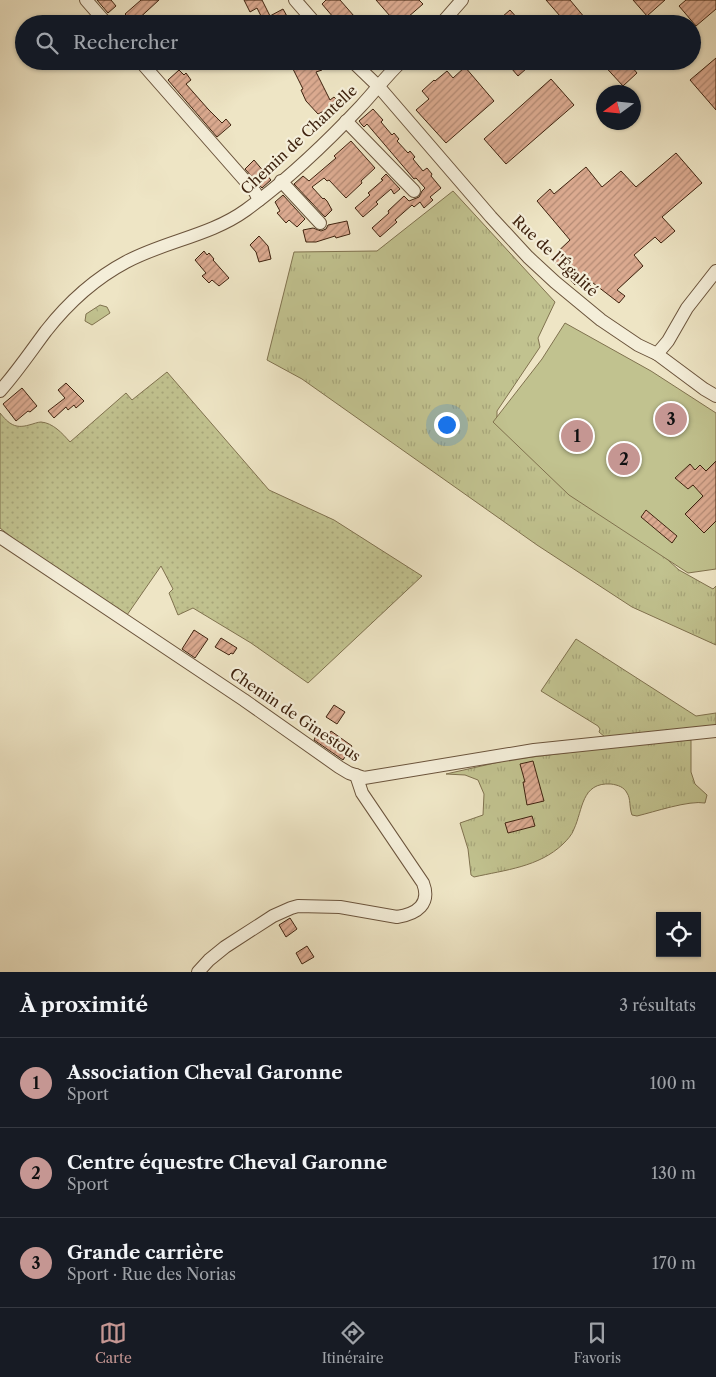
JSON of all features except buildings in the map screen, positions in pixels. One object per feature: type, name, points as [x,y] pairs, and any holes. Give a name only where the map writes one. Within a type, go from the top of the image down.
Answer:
[{"type":"street","points":[[86,0],[99,15]]},
{"type":"street","points":[[295,0],[308,15]]},
{"type":"street","points":[[449,15],[462,0]]},
{"type":"street","points":[[148,70],[260,200]]},
{"type":"street","name":"Rue de l'Égalité","points":[[361,70],[379,87],[491,217],[528,257],[555,282],[602,320],[638,345],[657,354],[716,396]]},
{"type":"street","name":"Chemin de Chantelle","points":[[0,391],[17,372],[65,308],[80,294],[126,262],[155,248],[196,236],[218,227],[260,200],[346,121],[394,70]]},
{"type":"street","points":[[346,121],[414,191]]},
{"type":"street","points":[[281,181],[320,223]]},
{"type":"street","points":[[657,354],[668,341],[687,308],[716,271]]},
{"type":"street","name":"Chemin de Ginestous","points":[[0,537],[6,544],[244,700],[339,767],[364,778],[534,750],[716,731]]},
{"type":"street","points":[[198,972],[225,947],[273,916],[291,908],[298,906],[340,907],[397,917],[406,916],[422,906],[426,899],[426,890],[423,883],[362,793],[356,775]]},
{"type":"green space","points":[[453,191],[555,302],[538,338],[540,347],[497,411],[497,421],[627,523],[679,570],[713,589],[716,586],[716,645],[632,607],[537,545],[302,379],[267,360],[294,252],[377,251]]},
{"type":"green space","points":[[100,305],[107,307],[110,313],[92,325],[85,321],[86,314]]},
{"type":"green space","points":[[565,323],[651,371],[716,413],[716,569],[688,573],[569,495],[493,422],[542,359]]},
{"type":"green space","points":[[167,372],[269,490],[334,520],[422,576],[308,683],[251,643],[193,608],[178,615],[169,593],[173,589],[161,566],[127,615],[0,528],[0,413],[9,423],[16,426],[41,422],[49,424],[70,442],[126,393],[132,400]]},
{"type":"green space","points":[[576,639],[696,716],[716,713],[716,725],[605,737],[599,732],[598,726],[541,691]]},
{"type":"green space","points":[[691,740],[691,772],[695,784],[707,795],[705,803],[681,805],[637,816],[632,815],[629,798],[624,789],[614,784],[601,785],[588,792],[572,833],[554,852],[532,863],[509,870],[474,877],[471,875],[468,849],[460,823],[483,815],[484,794],[478,780],[465,775],[446,774],[508,760],[622,746]]},
{"type":"place","name":"Grande carrière","points":[[671,419]]},
{"type":"place","name":"Association Cheval Garonne","points":[[577,436]]},
{"type":"place","name":"Centre équestre Cheval Garonne","points":[[624,459]]}]
